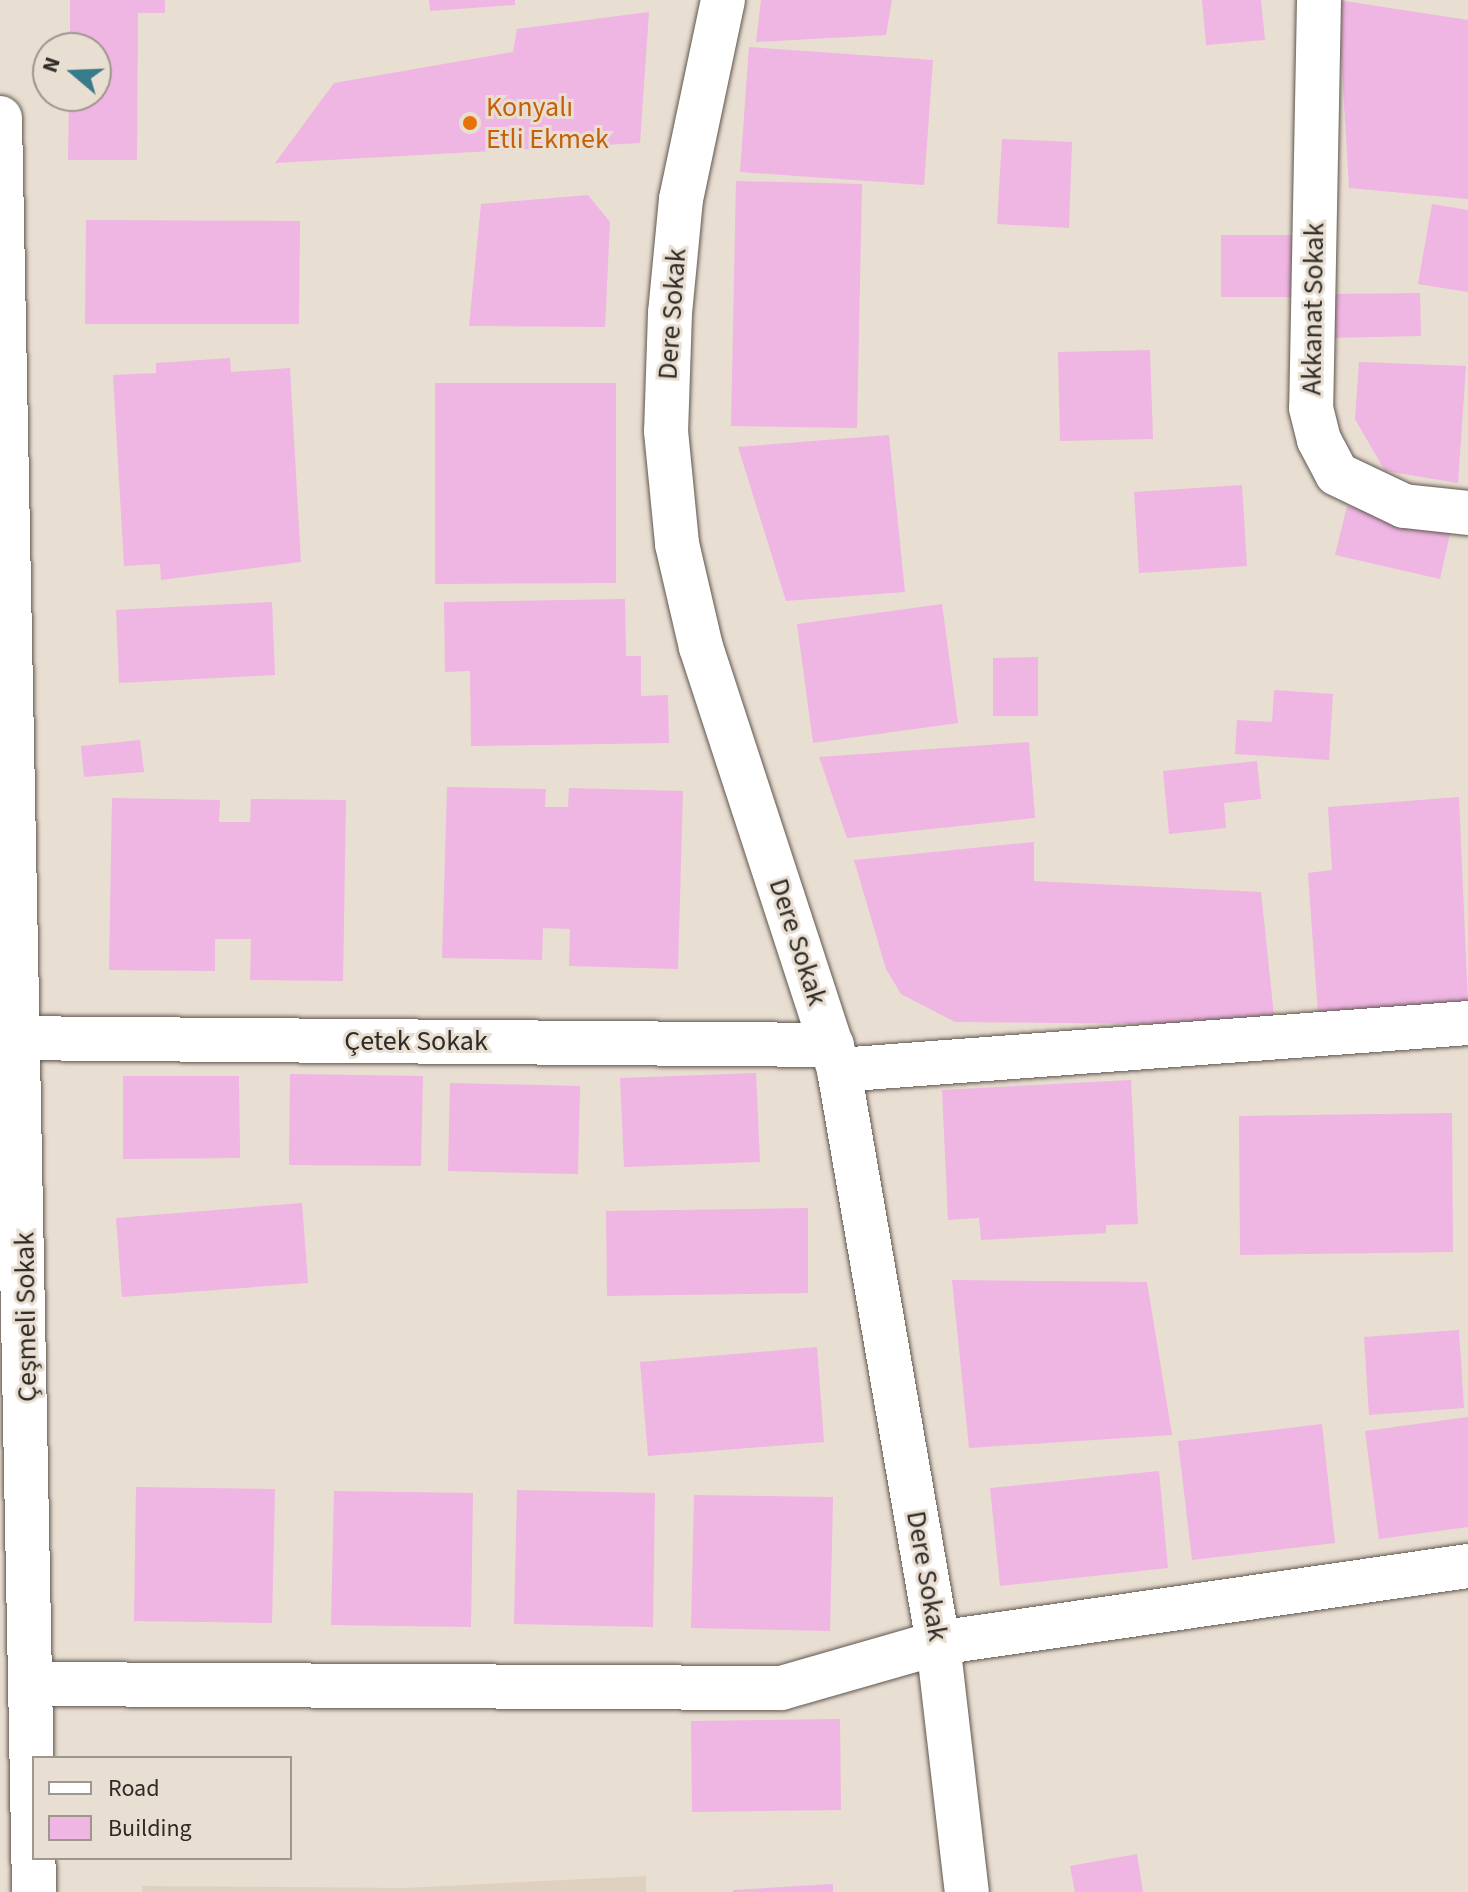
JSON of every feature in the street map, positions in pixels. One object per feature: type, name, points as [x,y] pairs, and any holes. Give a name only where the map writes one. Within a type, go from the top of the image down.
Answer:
[{"type":"street","name":"Dere Sokak","points":[[723,0],[681,199],[670,313],[666,431],[677,544],[701,647],[836,1057],[938,1643],[967,1892]]},
{"type":"street","name":"Akkanat Sokak","points":[[1319,0],[1311,408],[1319,440],[1337,474],[1404,506],[1468,513]]},
{"type":"street","name":"Çeşmeli Sokak","points":[[0,118],[10,1038],[33,1756]]},
{"type":"street","name":"Çetek Sokak","points":[[10,1038],[836,1057],[1468,1023]]},
{"type":"street","points":[[33,1684],[781,1688],[938,1643],[1468,1566]]},
{"type":"street","name":"Çeşmeli Sokak","points":[[34,1860],[34,1892]]},
{"type":"shaded area","points":[[646,1876],[646,1892],[142,1892],[142,1886],[405,1888]]},
{"type":"building","points":[[70,0],[165,0],[165,13],[138,13],[137,160],[68,160],[69,112],[112,112],[112,32],[70,32]]},
{"type":"building","points":[[429,0],[515,0],[515,5],[430,11]]},
{"type":"building","points":[[761,0],[892,0],[886,35],[756,42]]},
{"type":"building","points":[[1202,0],[1261,0],[1265,40],[1206,45]]},
{"type":"building","points":[[1338,0],[1468,20],[1468,199],[1349,188]]},
{"type":"building","points":[[649,12],[640,143],[275,163],[334,83],[513,52],[517,29]]},
{"type":"building","points":[[749,47],[933,60],[924,185],[740,172]]},
{"type":"building","points":[[1002,139],[1072,142],[1069,228],[997,224]]},
{"type":"building","points":[[736,181],[862,184],[857,428],[731,426]]},
{"type":"building","points":[[588,195],[610,222],[605,327],[469,326],[481,204]]},
{"type":"building","points":[[1432,204],[1468,210],[1468,292],[1418,284]]},
{"type":"building","points":[[86,220],[300,221],[299,324],[85,324]]},
{"type":"building","points":[[1221,235],[1294,235],[1295,297],[1221,297]]},
{"type":"building","points":[[1420,293],[1421,336],[1330,338],[1330,294]]},
{"type":"building","points":[[1150,350],[1153,439],[1060,441],[1058,352]]},
{"type":"building","points":[[230,358],[231,372],[290,368],[301,562],[161,580],[160,564],[124,566],[113,375],[156,373],[156,363]]},
{"type":"building","points":[[1359,362],[1466,366],[1458,483],[1385,471],[1355,419]]},
{"type":"building","points":[[435,383],[616,383],[616,583],[435,584]]},
{"type":"building","points":[[889,435],[905,592],[786,601],[738,447]]},
{"type":"building","points":[[1242,485],[1247,566],[1139,573],[1134,492]]},
{"type":"building","points":[[1347,506],[1451,529],[1440,579],[1335,555]]},
{"type":"building","points":[[625,599],[626,656],[641,656],[641,696],[668,695],[669,743],[471,746],[470,671],[445,672],[444,602]]},
{"type":"building","points":[[272,602],[275,675],[119,683],[116,610]]},
{"type":"building","points":[[942,604],[958,723],[813,743],[797,624]]},
{"type":"building","points":[[1038,657],[1038,716],[993,716],[993,658]]},
{"type":"building","points":[[1274,690],[1333,694],[1329,760],[1235,754],[1237,720],[1272,722]]},
{"type":"building","points":[[140,740],[144,772],[84,777],[81,746]]},
{"type":"building","points":[[1029,742],[1035,818],[847,838],[819,757]]},
{"type":"building","points":[[1257,761],[1261,799],[1224,803],[1226,828],[1169,834],[1163,771]]},
{"type":"building","points":[[447,787],[546,789],[545,807],[568,807],[569,788],[683,791],[678,969],[569,966],[570,929],[543,928],[542,960],[442,958]]},
{"type":"building","points":[[1459,797],[1468,1004],[1318,1014],[1308,873],[1332,870],[1328,807]]},
{"type":"building","points":[[112,798],[220,800],[219,822],[250,822],[251,799],[346,800],[343,981],[250,980],[251,939],[215,939],[215,971],[109,970]]},
{"type":"building","points":[[1034,842],[1034,881],[1261,892],[1275,1025],[955,1022],[901,994],[886,969],[854,860]]},
{"type":"building","points":[[756,1073],[760,1162],[624,1167],[620,1078]]},
{"type":"building","points":[[290,1074],[423,1076],[421,1166],[289,1165]]},
{"type":"building","points":[[123,1076],[239,1076],[240,1158],[123,1159]]},
{"type":"building","points":[[1131,1080],[1138,1224],[1106,1225],[1106,1233],[981,1240],[979,1218],[948,1220],[942,1090]]},
{"type":"building","points":[[450,1083],[580,1086],[578,1174],[448,1171]]},
{"type":"building","points":[[1452,1113],[1453,1252],[1240,1255],[1239,1116]]},
{"type":"building","points":[[302,1203],[308,1283],[122,1297],[116,1218]]},
{"type":"building","points":[[808,1208],[808,1293],[607,1296],[606,1211]]},
{"type":"building","points":[[952,1280],[1147,1282],[1172,1435],[969,1448]]},
{"type":"building","points":[[1459,1330],[1464,1408],[1369,1415],[1364,1337]]},
{"type":"building","points":[[817,1347],[824,1442],[648,1456],[640,1362]]},
{"type":"building","points":[[1468,1417],[1468,1527],[1379,1539],[1365,1431]]},
{"type":"building","points":[[1322,1424],[1335,1543],[1192,1560],[1178,1441]]},
{"type":"building","points":[[1159,1471],[1168,1568],[1000,1586],[990,1488]]},
{"type":"building","points":[[136,1487],[275,1489],[272,1623],[134,1621]]},
{"type":"building","points":[[517,1490],[655,1493],[653,1627],[514,1624]]},
{"type":"building","points":[[334,1491],[473,1493],[471,1627],[331,1625]]},
{"type":"building","points":[[694,1495],[833,1497],[830,1631],[691,1628]]},
{"type":"building","points":[[840,1719],[841,1810],[692,1812],[691,1721]]},
{"type":"building","points":[[1137,1854],[1143,1892],[1075,1892],[1070,1866]]},
{"type":"building","points":[[833,1884],[833,1892],[733,1892],[733,1890]]},
{"type":"place","name":"Konyalı Etli Ekmek","points":[[470,123]]}]
